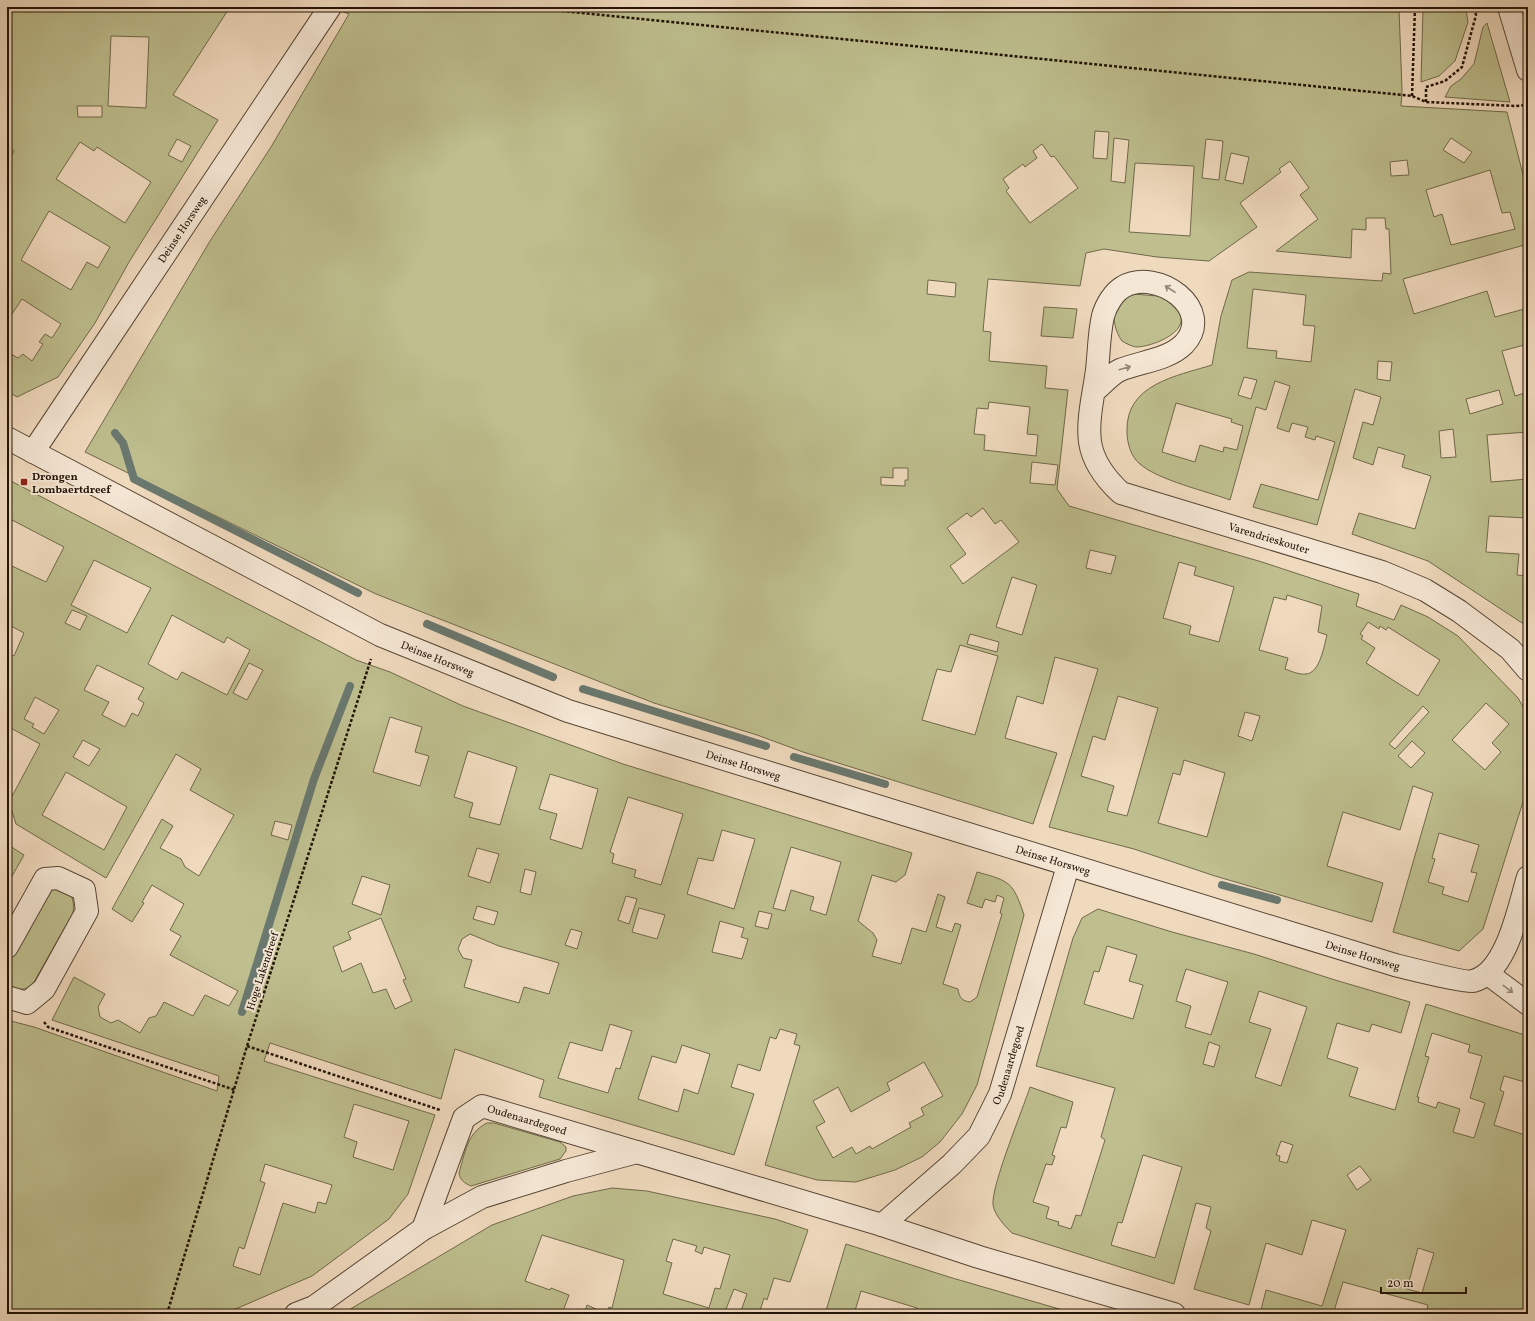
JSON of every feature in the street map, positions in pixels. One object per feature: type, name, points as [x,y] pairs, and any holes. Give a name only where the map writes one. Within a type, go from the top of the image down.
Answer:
[{"type":"street","name":"Deinse Horsweg","points":[[33,452],[330,7]]},
{"type":"street","points":[[1510,7],[1528,70]]},
{"type":"street","name":"Varendrieskouter","points":[[1094,391],[1118,370],[1148,362],[1176,350],[1189,337],[1192,327],[1192,315],[1186,303],[1176,293],[1164,285],[1136,282],[1125,286],[1116,292],[1103,315],[1091,412],[1090,442],[1095,458],[1103,472],[1121,493],[1382,572],[1418,587],[1519,648],[1528,670]]},
{"type":"street","name":"Deinse Horsweg","points":[[7,438],[380,634],[568,711],[1068,866],[1395,965],[1472,982],[1488,974]]},
{"type":"street","name":"Oudenaardegoed","points":[[882,1225],[952,1164],[979,1136],[1000,1094],[1068,866]]},
{"type":"street","points":[[1528,877],[1507,947],[1488,974],[1528,1004]]},
{"type":"street","points":[[7,947],[45,879],[58,878],[84,890],[87,911],[44,989],[17,1000]]},
{"type":"street","name":"Oudenaardegoed","points":[[464,1118],[482,1106],[882,1225],[979,1257],[1174,1314]]},
{"type":"street","points":[[423,1229],[464,1118]]},
{"type":"street","points":[[296,1314],[314,1307],[423,1229],[482,1197],[566,1171],[637,1152]]},
{"type":"path","points":[[522,7],[1412,96],[1426,102],[1516,106],[1528,105]]},
{"type":"path","points":[[1412,96],[1415,7]]},
{"type":"path","points":[[1426,102],[1426,87],[1445,81],[1462,67],[1476,15],[1474,7]]},
{"type":"path","name":"Hoge Lakendreef","points":[[167,1314],[247,1046],[369,664],[380,634]]},
{"type":"path","points":[[17,1000],[48,1026],[235,1090]]},
{"type":"path","points":[[247,1046],[464,1118]]},
{"type":"green space","points":[[7,7],[230,7],[173,95],[218,120],[129,262],[95,323],[58,377],[17,397],[7,391],[7,345],[11,354],[18,358],[23,354],[32,361],[43,344],[39,342],[45,334],[52,338],[61,324],[22,299],[12,314],[7,311],[7,300],[12,293],[7,290],[7,163],[14,151],[7,146]],"holes":[[[111,36],[149,37],[146,108],[108,106]],[[77,106],[102,106],[102,117],[78,117]],[[177,139],[191,146],[182,162],[168,155]],[[80,142],[94,151],[97,147],[151,182],[125,223],[56,179]],[[49,211],[110,247],[98,268],[87,262],[71,290],[21,260]]]},
{"type":"green space","points":[[329,7],[1357,7],[1399,9],[1402,90],[1401,106],[1507,112],[1528,194],[1528,244],[1403,279],[1414,314],[1487,291],[1495,317],[1528,308],[1528,344],[1502,351],[1515,396],[1528,392],[1528,432],[1487,435],[1491,482],[1528,479],[1527,518],[1489,516],[1486,552],[1519,554],[1517,575],[1528,576],[1528,622],[1522,623],[1428,561],[1352,534],[1359,513],[1415,529],[1431,476],[1402,467],[1405,455],[1378,447],[1373,465],[1353,458],[1363,422],[1373,425],[1381,397],[1355,389],[1317,525],[1253,507],[1261,484],[1318,500],[1335,442],[1316,436],[1315,440],[1305,437],[1308,427],[1292,423],[1289,432],[1277,428],[1290,386],[1275,381],[1266,410],[1256,407],[1230,500],[1183,485],[1158,475],[1148,470],[1134,458],[1129,445],[1127,432],[1129,416],[1135,403],[1144,393],[1169,378],[1212,365],[1221,316],[1232,280],[1249,272],[1382,281],[1383,273],[1391,274],[1389,229],[1386,229],[1385,218],[1366,218],[1366,230],[1352,229],[1351,258],[1276,251],[1318,219],[1300,195],[1309,188],[1290,161],[1279,169],[1281,172],[1240,203],[1257,227],[1209,261],[1157,257],[1104,249],[1086,253],[1080,286],[988,279],[983,331],[991,332],[989,361],[1047,366],[1045,388],[1068,390],[1057,489],[1069,506],[1262,562],[1359,594],[1356,606],[1394,620],[1401,605],[1428,617],[1458,636],[1518,698],[1528,715],[1528,786],[1483,929],[1459,951],[1393,932],[1433,793],[1413,786],[1400,830],[1343,812],[1327,866],[1383,883],[1372,922],[1215,876],[1134,849],[1049,827],[1098,669],[1055,657],[1043,704],[1017,696],[1005,738],[1057,753],[1033,824],[803,752],[757,735],[654,703],[376,594],[85,452],[210,241],[271,147],[349,14]],"holes":[[[1095,131],[1109,132],[1107,159],[1093,158]],[[1114,138],[1129,140],[1125,183],[1111,181]],[[1451,138],[1472,152],[1464,163],[1443,150]],[[1206,139],[1223,141],[1219,180],[1202,178]],[[1042,144],[1051,157],[1054,156],[1078,188],[1030,223],[1006,191],[1009,188],[1003,179],[1023,164],[1025,167],[1037,158],[1033,151]],[[1231,153],[1249,157],[1243,184],[1225,180]],[[1407,160],[1409,175],[1391,176],[1390,162]],[[1135,163],[1194,166],[1190,236],[1129,232]],[[1490,170],[1502,213],[1510,212],[1515,229],[1451,245],[1442,214],[1434,217],[1426,190]],[[928,280],[956,283],[955,297],[927,294]],[[1253,289],[1306,295],[1303,325],[1315,326],[1311,362],[1276,358],[1277,351],[1247,348]],[[1378,361],[1392,362],[1390,381],[1377,379]],[[1244,377],[1257,380],[1251,399],[1238,395]],[[1499,390],[1503,404],[1470,414],[1466,399]],[[989,402],[1030,407],[1027,434],[1038,435],[1036,456],[984,450],[985,435],[974,434],[977,408],[988,409]],[[1176,403],[1232,419],[1231,422],[1243,426],[1237,450],[1224,447],[1223,452],[1200,445],[1195,462],[1162,452]],[[1453,429],[1456,457],[1441,458],[1439,431]],[[1032,462],[1058,465],[1055,485],[1030,483]],[[893,468],[908,468],[908,480],[905,480],[905,486],[881,485],[881,477],[893,478]],[[983,508],[995,524],[1001,520],[1019,542],[963,584],[950,566],[966,554],[947,528],[967,513],[971,517]],[[1090,550],[1116,556],[1111,574],[1086,568]],[[1179,562],[1196,567],[1194,575],[1234,587],[1219,642],[1189,634],[1191,626],[1163,618]],[[1012,577],[1037,585],[1022,635],[996,627]],[[1287,595],[1322,606],[1318,632],[1327,635],[1321,658],[1315,669],[1311,672],[1301,674],[1285,669],[1288,658],[1259,650],[1274,597],[1286,600]],[[1368,622],[1379,629],[1380,626],[1386,630],[1388,627],[1440,660],[1418,696],[1366,663],[1375,648],[1361,639],[1363,636],[1360,634]],[[970,634],[999,642],[997,652],[967,644]],[[960,645],[998,656],[975,735],[922,720],[937,669],[951,672]],[[1118,696],[1158,708],[1127,816],[1107,811],[1114,786],[1081,776],[1093,736],[1105,740]],[[1486,703],[1509,724],[1492,743],[1501,752],[1485,770],[1452,740]],[[1423,706],[1429,712],[1395,749],[1389,744]],[[1245,712],[1260,716],[1252,741],[1238,736]],[[1412,741],[1425,753],[1411,768],[1398,756]],[[1184,760],[1225,773],[1207,837],[1158,823],[1173,773],[1180,775]],[[1439,833],[1479,845],[1471,872],[1477,873],[1468,902],[1442,894],[1444,887],[1428,882],[1435,859],[1432,858]]]},
{"type":"green space","points":[[1423,9],[1466,10],[1468,22],[1455,61],[1439,76],[1421,82]]},
{"type":"green space","points":[[1487,23],[1510,102],[1445,97],[1451,86],[1461,79],[1474,64],[1483,27]]},
{"type":"green space","points":[[1134,294],[1169,297],[1177,307],[1181,320],[1179,327],[1174,333],[1159,342],[1143,346],[1136,347],[1122,341],[1115,326],[1115,308],[1122,299]]},
{"type":"green space","points":[[1044,307],[1077,309],[1073,338],[1041,336]]},
{"type":"green space","points":[[7,479],[356,660],[390,672],[463,706],[623,764],[912,853],[905,875],[896,882],[872,875],[858,921],[873,933],[877,940],[872,956],[901,964],[912,928],[926,932],[938,894],[945,897],[936,927],[952,932],[955,923],[961,925],[943,984],[958,989],[961,998],[965,1001],[970,1002],[977,997],[1002,914],[1000,913],[1004,898],[997,895],[995,902],[985,899],[982,908],[967,903],[977,872],[997,878],[1009,884],[1017,896],[1024,915],[977,1085],[962,1114],[940,1142],[922,1157],[895,1170],[856,1182],[817,1180],[765,1165],[800,1046],[794,1044],[797,1034],[780,1029],[776,1039],[770,1037],[760,1071],[738,1064],[731,1087],[754,1094],[734,1155],[539,1097],[544,1080],[455,1049],[441,1099],[270,1043],[264,1061],[435,1115],[408,1194],[389,1219],[312,1276],[224,1314],[7,1314],[7,1020],[34,1027],[217,1091],[219,1076],[52,1020],[74,977],[105,994],[98,1007],[100,1017],[111,1023],[118,1020],[140,1033],[149,1018],[156,1016],[164,1002],[193,1016],[205,995],[229,1006],[238,991],[170,955],[181,936],[170,930],[184,904],[152,885],[142,902],[144,903],[132,922],[112,909],[162,819],[173,826],[160,848],[181,859],[185,867],[199,876],[234,815],[190,790],[201,769],[176,754],[106,878],[16,824],[9,802],[40,744],[7,726],[7,653],[14,656],[24,633],[11,626],[7,634],[7,575],[12,566],[46,582],[64,547],[12,520],[7,529]],"holes":[[[94,560],[151,588],[127,633],[71,605]],[[72,610],[87,616],[80,630],[65,623]],[[172,615],[224,643],[227,637],[250,650],[227,695],[182,672],[177,680],[148,664]],[[249,663],[263,670],[247,700],[233,693]],[[97,665],[144,688],[138,699],[144,703],[138,716],[132,713],[125,727],[102,715],[109,702],[84,690]],[[35,697],[59,710],[44,734],[32,727],[34,724],[24,719]],[[390,717],[422,727],[415,752],[429,756],[420,786],[373,772]],[[83,740],[100,749],[89,766],[73,757]],[[468,751],[517,767],[500,825],[469,817],[473,803],[454,797]],[[66,772],[127,807],[104,850],[42,815]],[[550,774],[598,789],[582,849],[550,839],[557,814],[539,809]],[[628,797],[683,814],[661,885],[634,877],[636,870],[612,863],[614,854],[610,852]],[[275,821],[292,825],[288,840],[271,835]],[[722,830],[755,839],[734,909],[687,894],[698,858],[713,861]],[[791,847],[841,862],[826,915],[810,910],[814,897],[791,890],[785,911],[773,908]],[[477,848],[499,854],[490,883],[468,876]],[[525,869],[536,872],[531,895],[520,892]],[[362,876],[390,885],[381,915],[352,904]],[[626,896],[637,899],[629,924],[618,920]],[[477,906],[498,912],[494,925],[473,919]],[[639,908],[665,915],[657,939],[632,932]],[[759,911],[772,914],[768,929],[755,926]],[[381,918],[406,979],[403,980],[412,1001],[395,1009],[386,989],[373,993],[361,963],[342,972],[333,947],[351,939],[348,932]],[[720,921],[744,928],[741,937],[748,939],[742,959],[712,952]],[[571,929],[582,932],[577,949],[565,945]],[[470,934],[499,946],[559,963],[549,994],[524,987],[519,1003],[464,987],[472,960],[463,958],[458,949],[462,939]],[[610,1024],[632,1031],[620,1069],[616,1068],[608,1093],[558,1078],[570,1042],[602,1051]],[[682,1045],[710,1054],[698,1094],[684,1089],[678,1112],[638,1099],[652,1056],[676,1063]],[[924,1062],[943,1096],[921,1108],[924,1115],[909,1123],[911,1127],[872,1149],[870,1146],[856,1154],[852,1147],[833,1158],[816,1127],[825,1122],[813,1101],[838,1087],[851,1112],[890,1090],[887,1083]],[[354,1104],[409,1121],[393,1170],[353,1157],[357,1142],[344,1137]],[[265,1164],[332,1185],[326,1204],[318,1202],[315,1213],[283,1203],[260,1275],[233,1266],[239,1247],[244,1249],[265,1183],[260,1181]]]},
{"type":"green space","points":[[7,844],[24,855],[7,885]]},
{"type":"green space","points":[[55,889],[65,891],[71,896],[73,913],[34,982],[25,989],[14,988],[7,983],[7,963],[39,903],[48,892]]},
{"type":"green space","points":[[1098,909],[1172,932],[1254,954],[1410,1002],[1401,1033],[1372,1024],[1369,1032],[1337,1023],[1327,1058],[1358,1068],[1349,1096],[1395,1110],[1426,1004],[1528,1036],[1528,1083],[1504,1076],[1500,1090],[1504,1092],[1494,1125],[1528,1136],[1528,1314],[1426,1314],[1428,1305],[1343,1282],[1333,1314],[1274,1314],[1261,1310],[1266,1290],[1322,1306],[1346,1230],[1312,1220],[1302,1255],[1266,1243],[1249,1305],[1194,1289],[1211,1231],[1206,1228],[1211,1207],[1196,1203],[1174,1284],[1012,1233],[994,1209],[994,1195],[1002,1165],[1030,1087],[1073,1102],[1066,1128],[1061,1127],[1052,1155],[1055,1156],[1052,1165],[1046,1164],[1033,1202],[1049,1207],[1046,1218],[1059,1222],[1058,1225],[1071,1229],[1076,1215],[1081,1216],[1105,1140],[1101,1137],[1115,1088],[1036,1066],[1073,938],[1082,918]],"holes":[[[1107,946],[1137,955],[1129,981],[1143,985],[1133,1019],[1084,1004],[1094,971],[1099,972]],[[1186,969],[1228,982],[1211,1035],[1185,1027],[1191,1006],[1176,1001]],[[1259,991],[1307,1007],[1281,1086],[1255,1077],[1271,1029],[1249,1022]],[[1432,1033],[1470,1045],[1468,1052],[1482,1056],[1470,1098],[1485,1103],[1474,1138],[1453,1132],[1460,1109],[1438,1102],[1436,1108],[1418,1102],[1419,1097],[1417,1097],[1429,1057],[1425,1056]],[[1209,1042],[1220,1046],[1214,1067],[1203,1064]],[[1281,1141],[1293,1145],[1287,1163],[1279,1161],[1280,1156],[1276,1155]],[[1143,1155],[1182,1167],[1155,1258],[1111,1245],[1118,1222],[1122,1223]],[[1360,1166],[1371,1180],[1357,1190],[1347,1175]],[[1418,1248],[1434,1253],[1422,1293],[1407,1289]]]},
{"type":"green space","points":[[487,1123],[494,1123],[560,1142],[566,1147],[566,1151],[560,1159],[471,1186],[466,1184],[460,1178],[459,1173],[465,1151],[471,1138],[480,1127]]},
{"type":"green space","points":[[612,1188],[647,1191],[775,1219],[808,1230],[790,1282],[774,1278],[767,1300],[764,1298],[759,1314],[740,1314],[747,1294],[734,1289],[726,1309],[735,1314],[607,1314],[609,1307],[612,1308],[624,1260],[542,1235],[525,1281],[550,1290],[551,1288],[569,1295],[562,1314],[342,1314],[492,1225],[573,1196]],"holes":[[[673,1239],[697,1246],[695,1251],[702,1254],[704,1247],[730,1255],[720,1289],[715,1288],[709,1308],[663,1294],[672,1263],[666,1261]]]},
{"type":"green space","points":[[846,1244],[949,1277],[1073,1313],[916,1314],[917,1308],[861,1291],[854,1314],[825,1314]]},
{"type":"green space","points":[[587,1305],[607,1314],[584,1314]]},
{"type":"waterway","points":[[115,433],[123,443],[134,479],[358,593]]},
{"type":"waterway","points":[[427,624],[553,677]]},
{"type":"waterway","points":[[242,1012],[314,779],[350,686]]},
{"type":"waterway","points":[[583,689],[766,746]]},
{"type":"waterway","points":[[794,757],[885,784]]},
{"type":"waterway","points":[[1222,885],[1277,900]]},
{"type":"place","name":"Drongen Lombaertdreef","points":[[24,482]]}]
